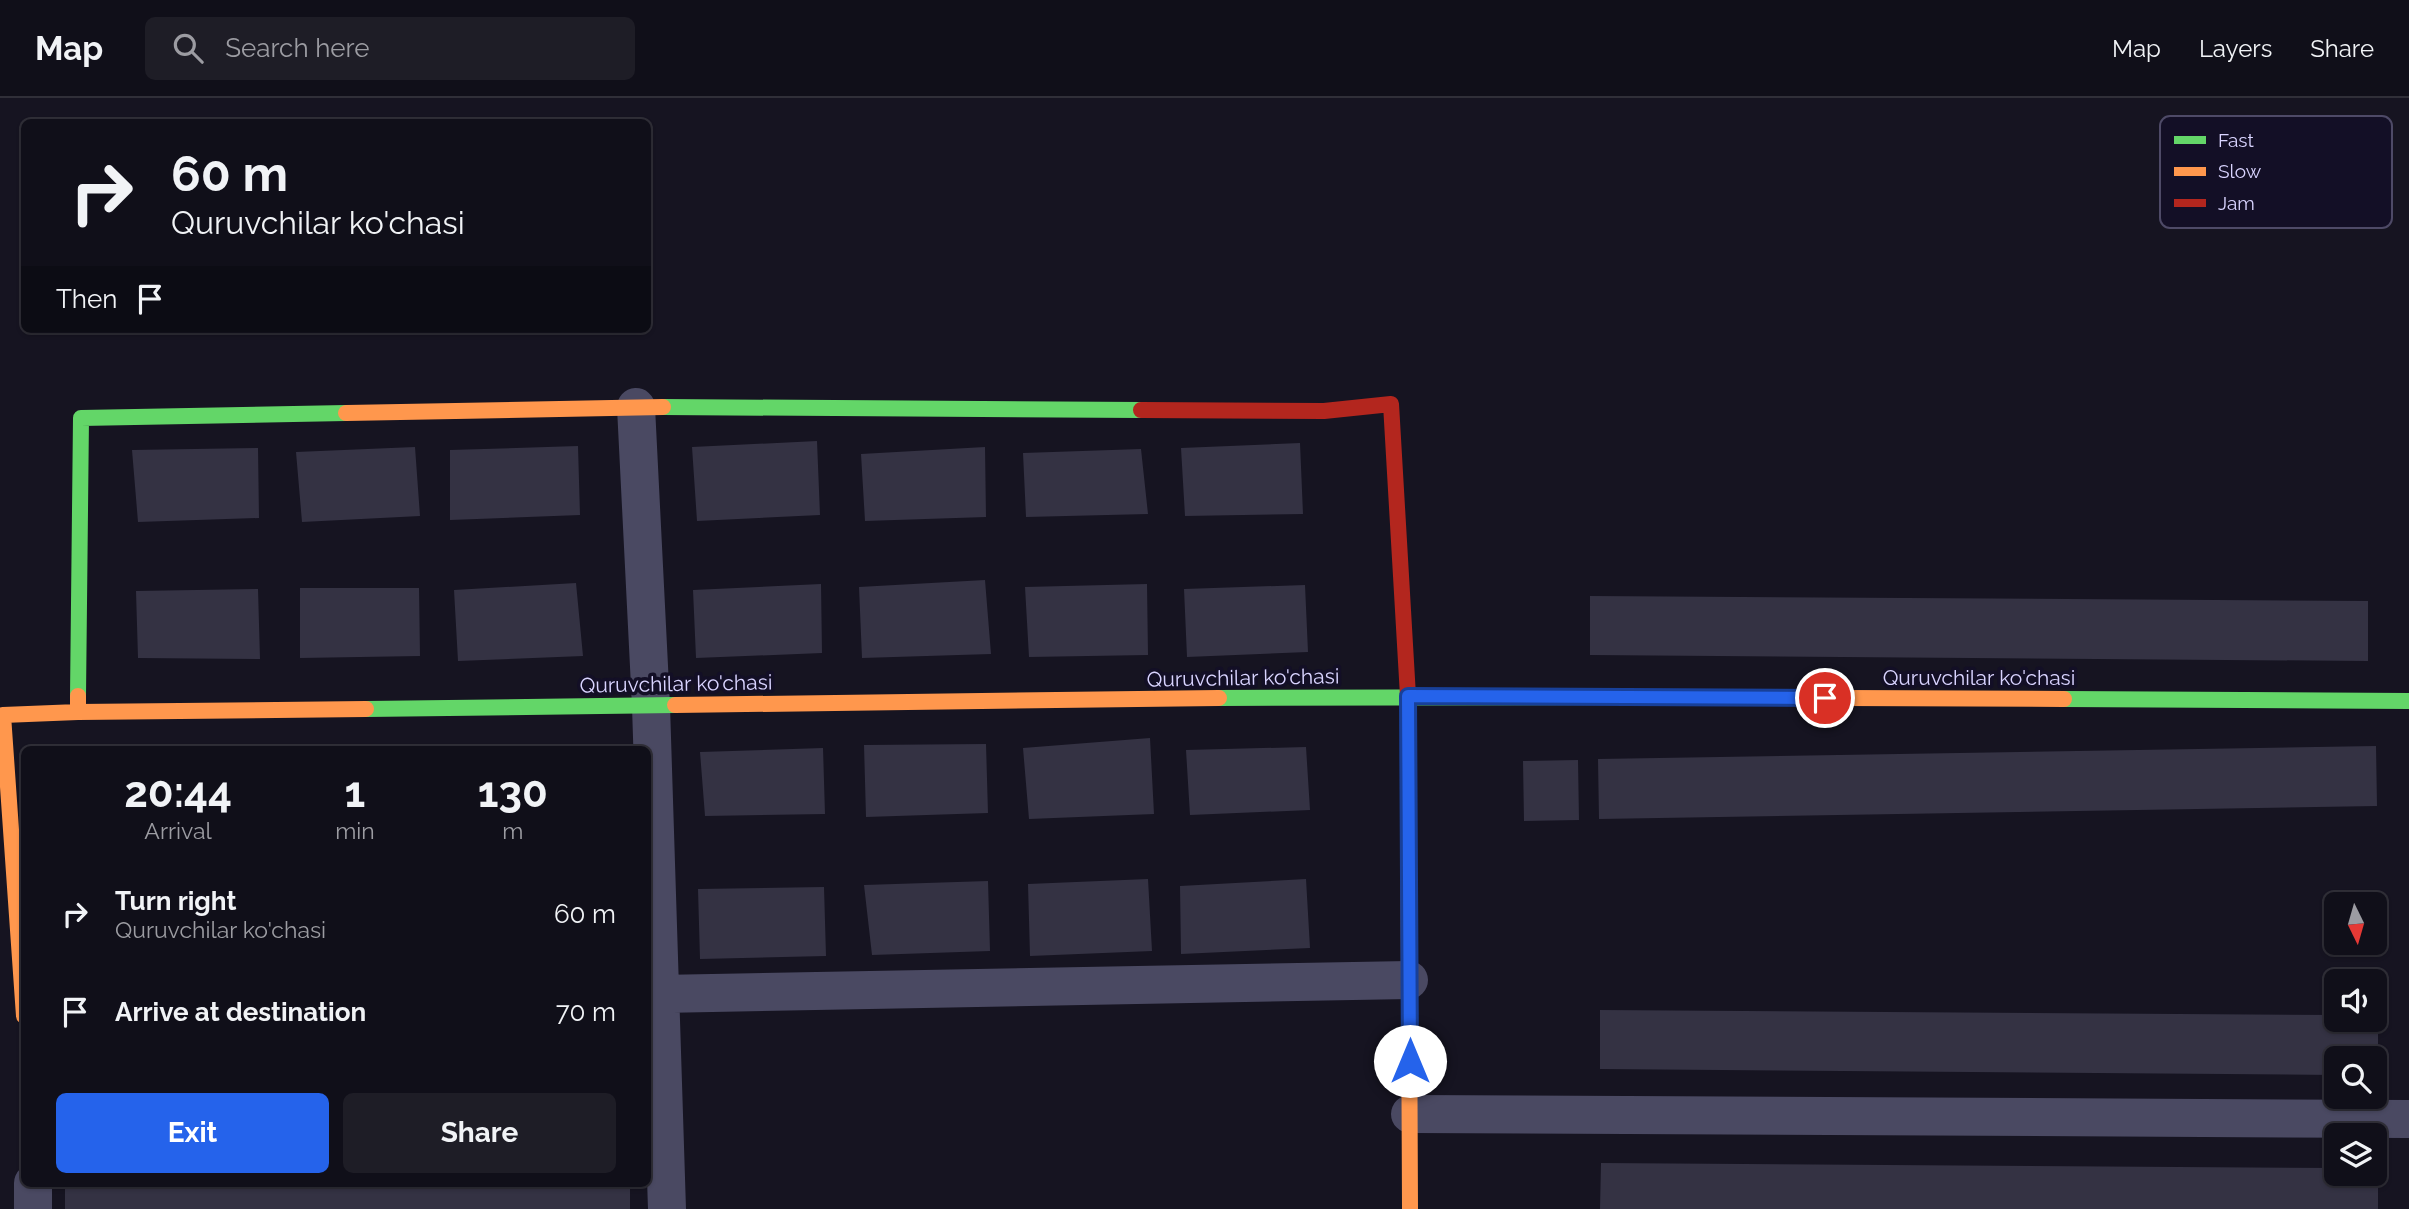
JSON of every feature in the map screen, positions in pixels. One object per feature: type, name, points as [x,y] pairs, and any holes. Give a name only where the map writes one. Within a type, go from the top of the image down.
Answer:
[{"type":"street","points":[[78,712],[81,418],[636,407],[1324,411],[1391,404],[1408,696],[1410,1209]]},
{"type":"street","points":[[636,407],[651,706],[660,994],[656,1123],[667,1209]]},
{"type":"street","name":"Quruvchilar ko'chasi","points":[[2,715],[1408,696],[2409,701]]},
{"type":"street","points":[[2,715],[21,975]]},
{"type":"street","points":[[660,994],[1409,980]]},
{"type":"street","points":[[1410,1114],[2409,1119]]},
{"type":"street","points":[[33,1187],[33,1209]]},
{"type":"building","points":[[817,441],[820,515],[697,521],[692,447]]},
{"type":"building","points":[[1300,443],[1303,514],[1185,516],[1181,448]]},
{"type":"building","points":[[578,446],[580,515],[450,520],[450,450]]},
{"type":"building","points":[[415,447],[420,516],[302,522],[296,452]]},
{"type":"building","points":[[985,447],[986,517],[865,521],[861,454]]},
{"type":"building","points":[[258,448],[259,518],[138,522],[132,450]]},
{"type":"building","points":[[1141,449],[1148,514],[1026,517],[1023,453]]},
{"type":"building","points":[[985,580],[991,654],[862,658],[859,587]]},
{"type":"building","points":[[576,583],[583,656],[458,661],[454,590]]},
{"type":"building","points":[[821,584],[822,653],[696,658],[693,590]]},
{"type":"building","points":[[1147,584],[1148,655],[1029,657],[1025,587]]},
{"type":"building","points":[[1305,585],[1308,652],[1187,657],[1184,589]]},
{"type":"building","points":[[300,588],[419,588],[420,656],[300,658]]},
{"type":"building","points":[[258,589],[260,659],[138,658],[136,591]]},
{"type":"building","points":[[1590,596],[2368,601],[2368,661],[1590,655]]},
{"type":"building","points":[[1150,738],[1154,814],[1029,819],[1023,748]]},
{"type":"building","points":[[986,744],[988,813],[866,817],[864,745]]},
{"type":"building","points":[[2376,746],[2377,806],[1599,819],[1598,759]]},
{"type":"building","points":[[1306,747],[1310,810],[1190,815],[1186,750]]},
{"type":"building","points":[[823,748],[825,814],[705,816],[700,752]]},
{"type":"building","points":[[1578,760],[1579,820],[1524,821],[1523,761]]},
{"type":"building","points":[[1148,879],[1152,951],[1030,956],[1028,884]]},
{"type":"building","points":[[1306,879],[1310,948],[1181,954],[1180,886]]},
{"type":"building","points":[[988,881],[990,951],[872,955],[864,885]]},
{"type":"building","points":[[824,887],[826,956],[700,959],[698,889]]},
{"type":"building","points":[[1600,1010],[2324,1015],[2324,1032],[2378,1032],[2378,1046],[2324,1046],[2324,1075],[1600,1069]]},
{"type":"building","points":[[1601,1163],[2324,1168],[2324,1186],[2378,1186],[2378,1209],[1600,1209]]},
{"type":"building","points":[[65,1187],[630,1187],[630,1209],[65,1209]]},
{"type":"traffic: fast","points":[[663,407],[1141,410]]},
{"type":"traffic: fast","points":[[78,696],[81,418],[346,413]]},
{"type":"traffic: fast","points":[[1219,698],[1620,697]]},
{"type":"traffic: fast","points":[[2064,699],[2409,701]]},
{"type":"traffic: fast","points":[[366,709],[675,705]]},
{"type":"traffic: slow","points":[[346,413],[663,407]]},
{"type":"traffic: slow","points":[[21,973],[3,715],[78,712],[78,696]]},
{"type":"traffic: slow","points":[[1620,697],[2064,699]]},
{"type":"traffic: slow","points":[[675,705],[1219,698]]},
{"type":"traffic: slow","points":[[78,712],[366,709]]},
{"type":"traffic: slow","points":[[1408,745],[1410,1209]]},
{"type":"traffic: jam","points":[[1141,410],[1324,411],[1391,404],[1408,696],[1408,745]]},
{"type":"route","points":[[1410,1061],[1408,696],[1825,698]]}]
